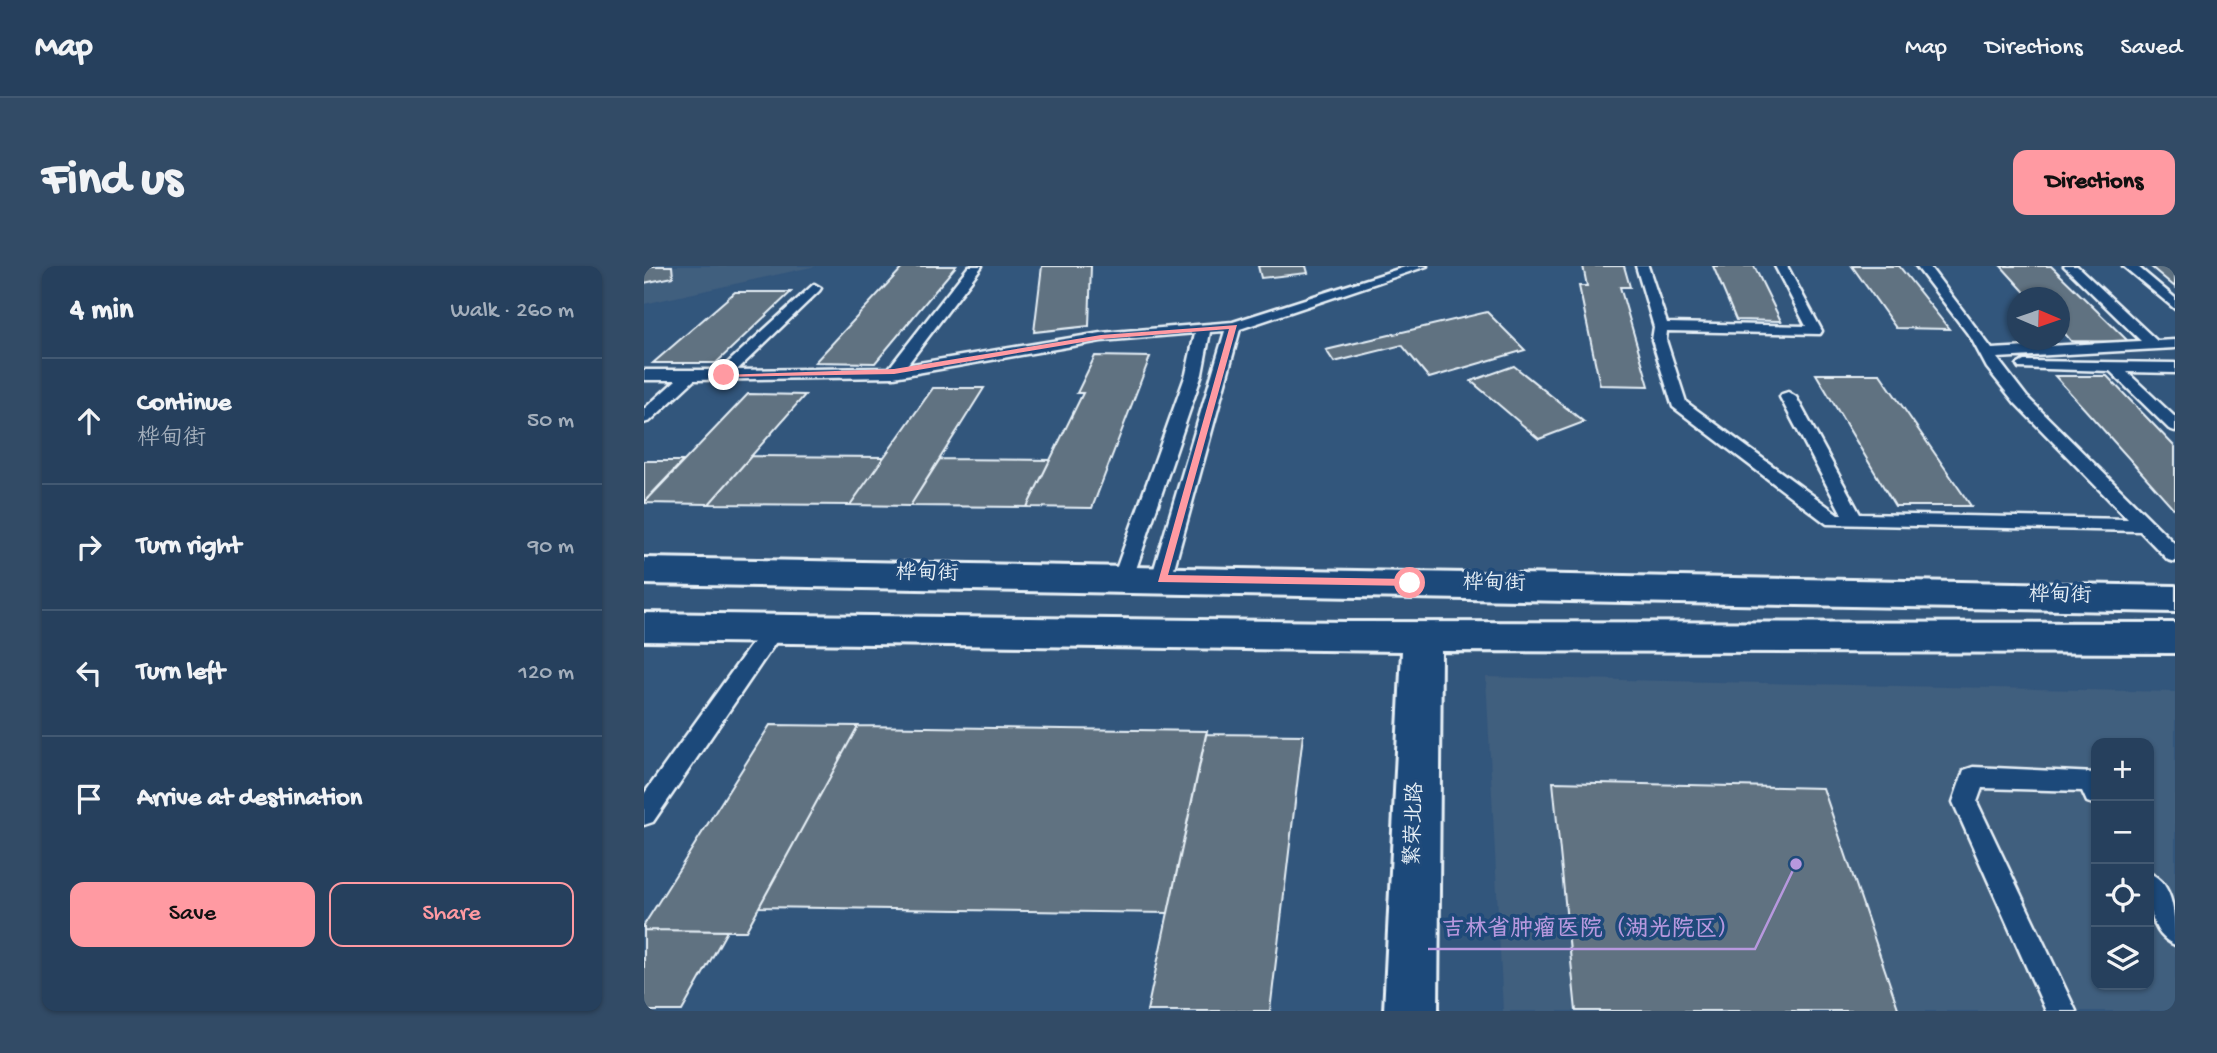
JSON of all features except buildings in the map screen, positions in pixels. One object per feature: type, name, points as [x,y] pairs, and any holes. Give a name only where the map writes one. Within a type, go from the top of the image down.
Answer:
[{"type":"street","name":"桦甸街","points":[[644,571],[2175,599]]},
{"type":"street","name":"桦甸街","points":[[644,627],[1422,636],[2175,638]]},
{"type":"street","name":"繁荣北路","points":[[1411,1011],[1422,636]]},
{"type":"lane","points":[[894,372],[976,266]]},
{"type":"lane","points":[[644,375],[894,372],[1101,337],[1203,331],[1234,326],[1420,266]]},
{"type":"lane","points":[[1642,266],[1661,327],[1659,340],[1679,404],[1834,520],[2145,525]]},
{"type":"lane","points":[[1661,327],[1815,331],[1781,266]]},
{"type":"lane","points":[[1922,266],[2021,401],[2175,555]]},
{"type":"lane","points":[[2070,266],[2153,345]]},
{"type":"lane","points":[[2129,266],[2175,305]]},
{"type":"lane","points":[[724,375],[814,288]]},
{"type":"lane","points":[[1161,579],[1234,326]]},
{"type":"lane","points":[[1123,578],[1194,374],[1203,331]]},
{"type":"lane","points":[[1987,354],[2175,344]]},
{"type":"lane","points":[[2024,365],[2175,368]]},
{"type":"lane","points":[[2114,367],[2175,426]]},
{"type":"lane","points":[[644,418],[691,375]]},
{"type":"lane","points":[[1788,397],[1854,520]]},
{"type":"lane","points":[[644,814],[773,629]]},
{"type":"lane","points":[[2061,1011],[1965,802],[1973,777],[2089,782],[2091,785]]},
{"type":"lane","points":[[2154,894],[2175,931]]},
{"type":"shaded area","points":[[644,266],[816,266],[644,304]]},
{"type":"shaded area","points":[[1486,677],[2175,692],[2175,1011],[1503,1011]]},
{"type":"place","name":"吉林省肿瘤医院（湖光院区）","points":[[1796,864]]},
{"type":"route","points":[[724,375],[850,375],[894,372],[1101,337],[1203,331],[1234,326],[1161,579],[1410,583]]}]
